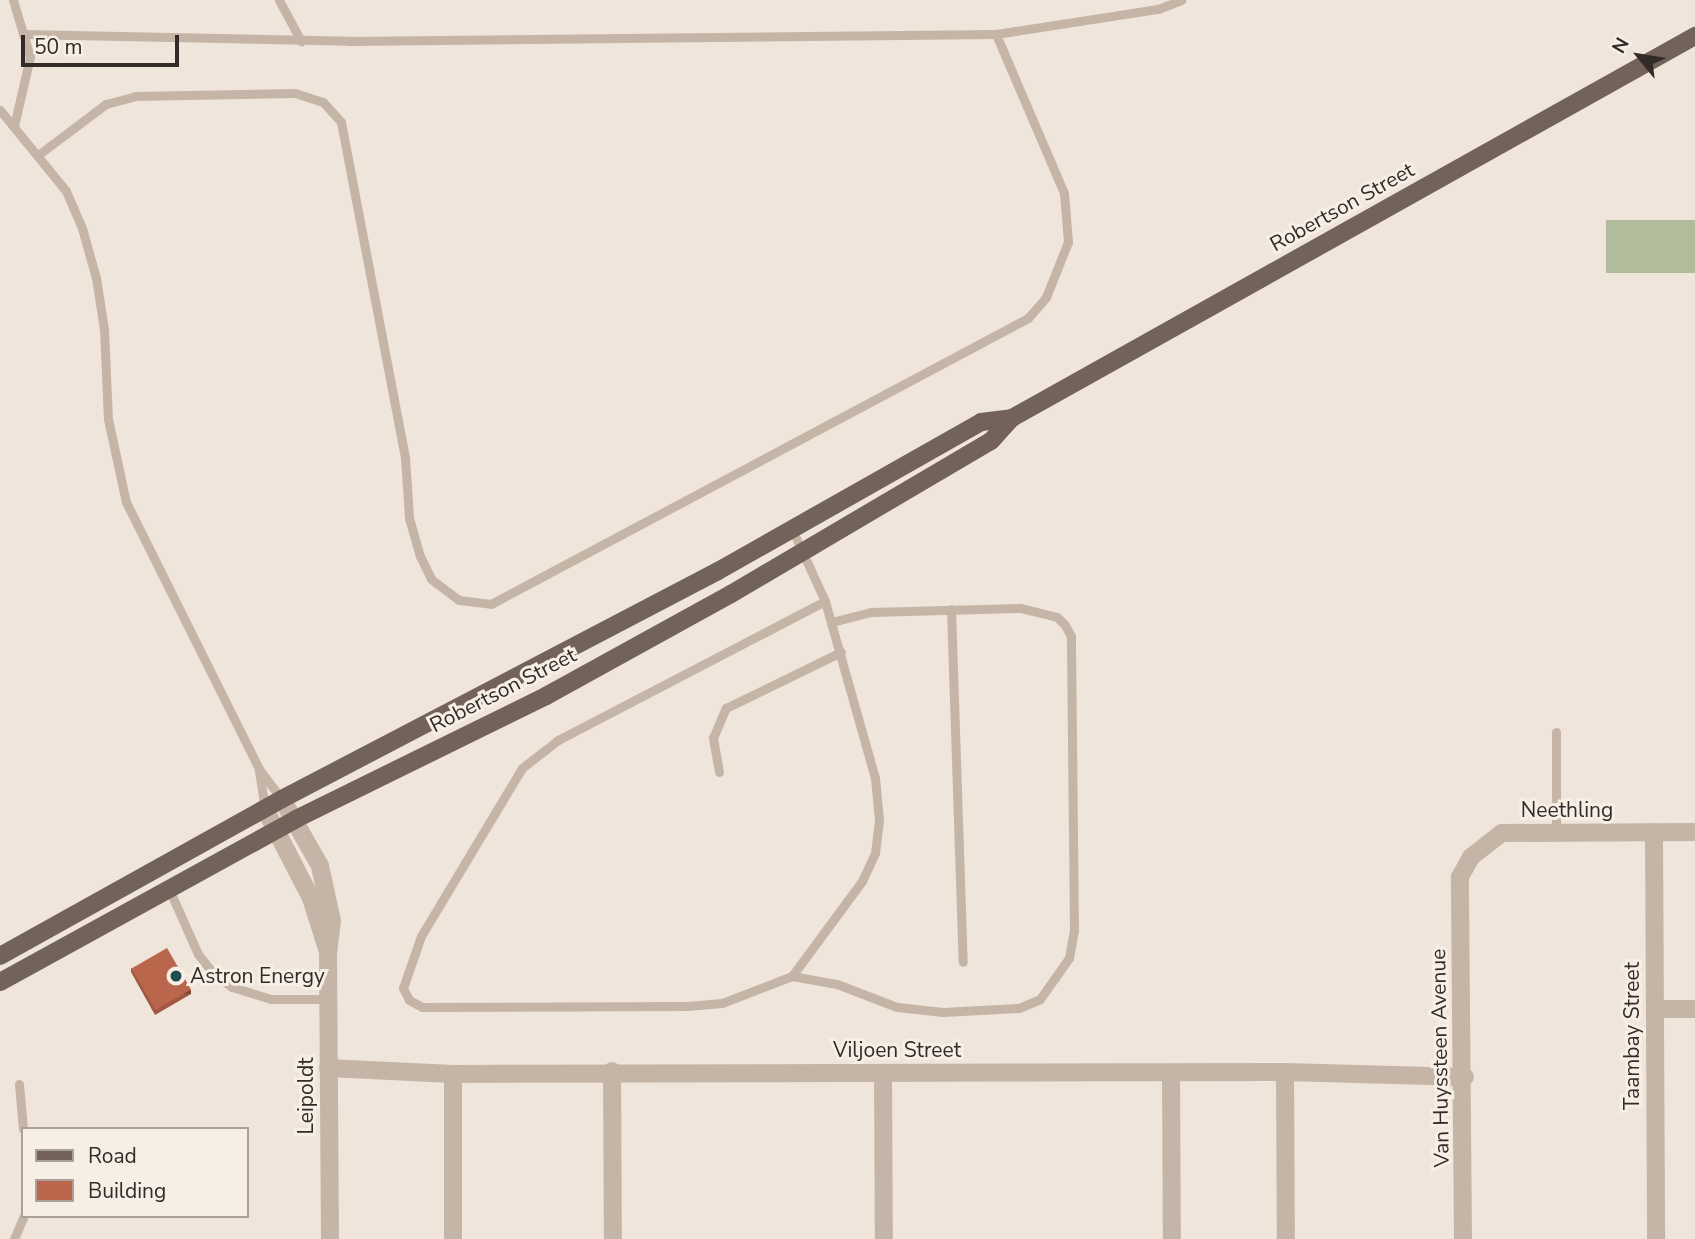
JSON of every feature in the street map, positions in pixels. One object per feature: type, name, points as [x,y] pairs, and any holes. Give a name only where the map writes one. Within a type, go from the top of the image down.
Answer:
[{"type":"main road","name":"Robertson Street","points":[[0,982],[296,820],[546,695],[803,551],[991,441],[1012,418],[1695,36]]},
{"type":"main road","name":"Robertson Street","points":[[0,957],[282,799],[791,527],[981,422],[1012,418]]},
{"type":"street","name":"Leipoldt","points":[[282,799],[296,820],[328,894],[333,938],[328,952]]},
{"type":"street","name":"Leipoldt","points":[[265,809],[311,898],[328,952],[330,1239]]},
{"type":"street","name":"Neethling","points":[[1460,877],[1478,847],[1492,836],[1556,831],[1695,832]]},
{"type":"street","name":"Taambay Street","points":[[1654,832],[1657,1009],[1656,1239]]},
{"type":"street","name":"Van Huyssteen Avenue","points":[[1460,877],[1465,1077],[1464,1239]]},
{"type":"street","points":[[1657,1009],[1695,1009]]},
{"type":"street","name":"Viljoen Street","points":[[328,1068],[453,1074],[612,1071],[1286,1072],[1465,1077]]},
{"type":"street","points":[[612,1071],[614,1239]]},
{"type":"street","points":[[1286,1072],[1286,1239]]},
{"type":"street","points":[[883,1073],[884,1239]]},
{"type":"street","points":[[1171,1073],[1172,1239]]},
{"type":"street","points":[[453,1074],[453,1239]]},
{"type":"lane","points":[[13,0],[30,57],[14,126]]},
{"type":"lane","points":[[279,0],[301,41]]},
{"type":"lane","points":[[23,34],[301,41],[996,34],[1146,11],[1181,0]]},
{"type":"lane","points":[[38,155],[106,104],[135,96],[295,93],[323,102],[341,122],[405,457],[409,519],[420,556],[431,579],[458,600],[492,604],[1028,318],[1052,286],[1068,242],[1064,193],[996,34]]},
{"type":"lane","points":[[0,110],[66,191],[96,278],[104,329],[108,419],[126,502],[259,769],[282,799]]},
{"type":"lane","points":[[791,527],[832,622],[875,778],[879,820],[875,853],[847,904],[792,976]]},
{"type":"lane","points":[[825,601],[558,740],[522,768],[421,936],[403,988],[422,1007],[687,1006],[722,1003],[792,976],[837,984],[897,1007],[983,1011],[1019,1008],[1040,999],[1069,958],[1074,931],[1071,636],[1057,617],[1044,612],[951,609],[871,612],[832,622]]},
{"type":"lane","points":[[951,609],[963,962]]},
{"type":"lane","points":[[719,772],[713,738],[726,708],[841,652]]},
{"type":"lane","points":[[1556,732],[1556,831]]},
{"type":"lane","points":[[259,769],[265,809]]},
{"type":"lane","points":[[169,889],[198,954],[212,972],[232,987],[271,999],[328,999]]},
{"type":"lane","points":[[19,1084],[23,1127]]},
{"type":"lane","points":[[14,1239],[23,1218]]},
{"type":"green space","points":[[1606,220],[1695,220],[1695,273],[1606,273]]},
{"type":"building","points":[[167,948],[191,990],[155,1010],[131,968]]},
{"type":"place","name":"Astron Energy","points":[[176,976]]}]
